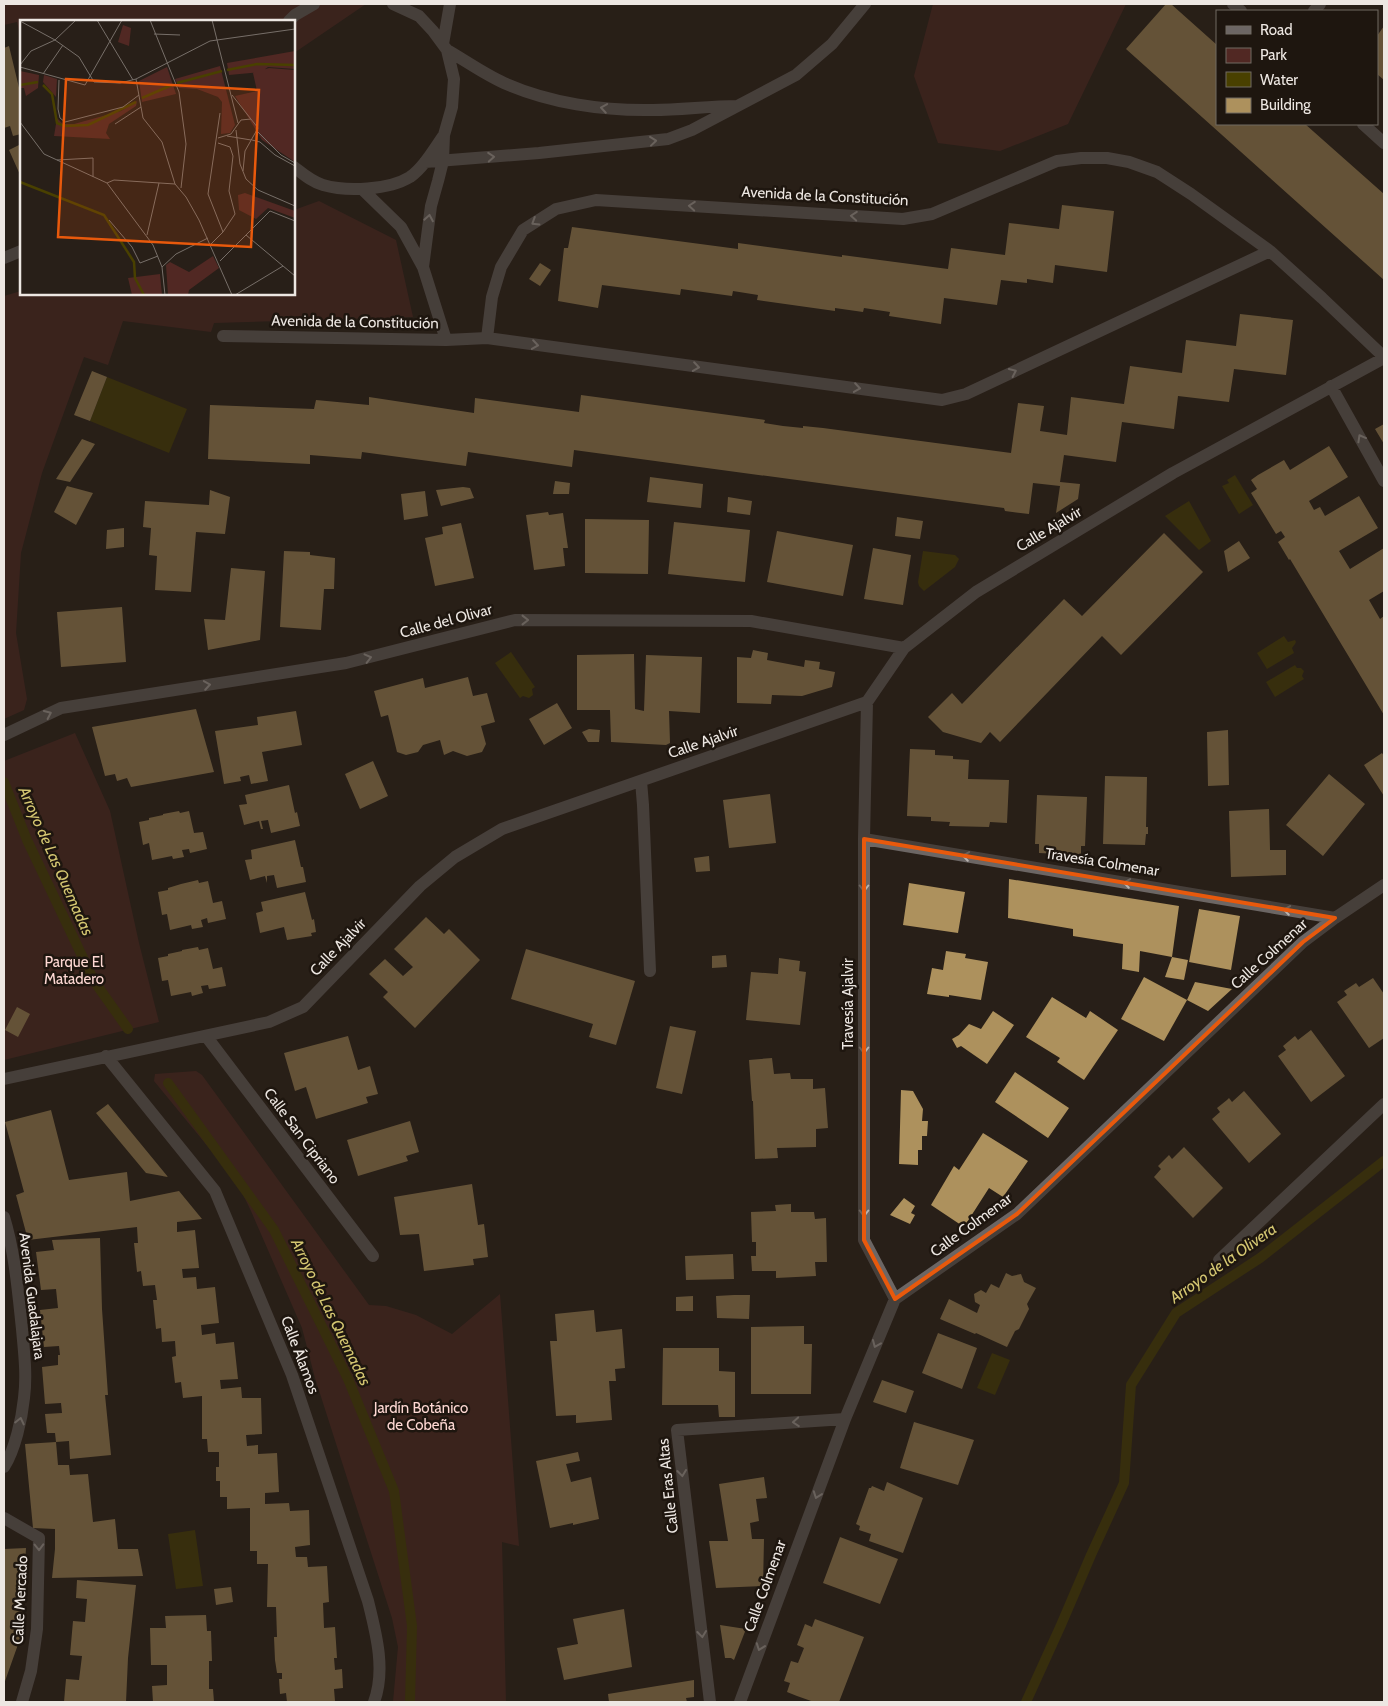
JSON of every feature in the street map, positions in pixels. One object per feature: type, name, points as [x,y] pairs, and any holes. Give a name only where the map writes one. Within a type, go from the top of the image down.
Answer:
[{"type":"street","points":[[290,20],[314,4]]},
{"type":"street","points":[[393,4],[419,16],[445,47],[503,82],[548,98],[613,109],[654,110],[706,106],[740,106]]},
{"type":"street","points":[[423,266],[431,206],[442,161],[444,135],[452,107],[454,79],[445,47],[450,4]]},
{"type":"street","points":[[425,162],[539,153],[668,139],[692,130],[740,106],[796,75],[832,44],[865,4]]},
{"type":"street","points":[[1364,125],[1384,143]]},
{"type":"street","points":[[300,177],[324,185],[363,190],[387,185],[410,177],[425,162],[444,135]]},
{"type":"street","name":"Avenida de la Constitución","points":[[487,338],[492,297],[502,267],[523,230],[556,210],[596,200],[903,219],[932,214],[1057,161],[1081,158],[1107,158],[1129,162],[1157,172],[1270,251],[1384,357]]},
{"type":"street","points":[[363,190],[401,227],[423,266],[446,340]]},
{"type":"street","points":[[4,258],[20,251]]},
{"type":"street","name":"Avenida de la Constitución","points":[[223,336],[446,340],[487,338],[942,400],[966,394],[1270,251]]},
{"type":"street","name":"Calle Ajalvir","points":[[4,1079],[270,1022],[303,1007],[420,886],[455,857],[502,829],[867,702],[904,648],[976,592],[1173,473],[1384,357]]},
{"type":"street","points":[[1331,386],[1384,481]]},
{"type":"street","name":"Calle del Olivar","points":[[4,734],[61,708],[346,663],[515,620],[751,621],[904,648]]},
{"type":"street","name":"Travesía Ajalvir","points":[[867,702],[864,839],[864,1240],[895,1299]]},
{"type":"street","points":[[641,781],[650,971]]},
{"type":"street","name":"Travesía Colmenar","points":[[864,839],[1335,918]]},
{"type":"street","name":"Calle Colmenar","points":[[740,1702],[845,1419],[895,1299],[1017,1214],[1303,942],[1384,885]]},
{"type":"street","name":"Calle San Cipriano","points":[[206,1036],[373,1256]]},
{"type":"street","name":"Calle Álamos","points":[[106,1056],[215,1191],[292,1375],[368,1601],[377,1636],[379,1679],[374,1702]]},
{"type":"street","points":[[1220,1260],[1384,1104]]},
{"type":"street","name":"Avenida Guadalajara","points":[[4,1217],[19,1294],[25,1364],[25,1397],[20,1423],[4,1467]]},
{"type":"street","name":"Calle Eras Altas","points":[[710,1702],[677,1430],[845,1419]]},
{"type":"street","name":"Calle Mercado","points":[[4,1518],[39,1538],[37,1629],[31,1671],[22,1702]]},
{"type":"highlighted area","points":[[864,839],[1335,918],[1303,942],[1017,1214],[895,1299],[864,1240]]},
{"type":"green space","points":[[4,4],[366,4],[295,52],[295,20],[20,20],[20,35],[17,22],[4,25]]},
{"type":"green space","points":[[933,4],[1126,4],[1068,124],[1000,151],[938,143],[914,76]]},
{"type":"green space","points":[[319,201],[396,240],[413,317],[214,323],[211,332],[123,321],[108,365],[84,357],[42,473],[21,553],[16,633],[27,699],[24,710],[4,719],[4,296],[20,291],[20,295],[295,295],[295,210]]},
{"type":"green space","name":"Parque El Matadero","points":[[75,733],[110,811],[139,943],[159,1022],[4,1060],[4,761]]},
{"type":"green space","name":"Jardín Botánico de Cobeña","points":[[196,1071],[202,1075],[369,1305],[386,1306],[416,1315],[452,1334],[500,1294],[519,1546],[502,1542],[506,1702],[393,1702],[398,1647],[392,1618],[315,1378],[302,1328],[237,1182],[154,1081],[155,1074]]},
{"type":"water","points":[[107,377],[187,409],[169,453],[90,421]]},
{"type":"water","points":[[1235,475],[1253,505],[1239,514],[1222,486],[1229,483],[1227,480]]},
{"type":"water","points":[[1189,501],[1211,541],[1199,550],[1165,516]]},
{"type":"water","points":[[923,551],[955,555],[959,559],[955,567],[924,591],[918,582]]},
{"type":"water","points":[[1284,636],[1288,642],[1295,640],[1296,642],[1292,648],[1294,653],[1267,669],[1257,653]]},
{"type":"water","points":[[511,652],[535,687],[532,689],[533,695],[529,698],[523,696],[520,698],[495,663]]},
{"type":"water","points":[[1295,665],[1304,671],[1302,676],[1304,679],[1275,697],[1266,682]]},
{"type":"water","points":[[992,1353],[1010,1360],[995,1395],[977,1388]]},
{"type":"water","points":[[195,1530],[203,1586],[176,1589],[168,1534]]},
{"type":"building","points":[[1166,4],[1171,4],[1216,44],[1216,125],[1306,125],[1384,194],[1384,280],[1126,49]]},
{"type":"building","points":[[1384,26],[1384,80],[1378,75],[1378,35]]},
{"type":"building","points":[[9,46],[20,92],[20,134],[13,136],[10,126],[4,128],[4,48]]},
{"type":"building","points":[[20,144],[20,175],[9,150]]},
{"type":"building","points":[[1062,205],[1114,211],[1107,272],[1055,265],[1053,283],[1027,279],[1027,283],[1001,280],[997,305],[944,298],[941,324],[889,316],[890,312],[864,308],[863,312],[835,308],[835,311],[757,300],[758,295],[733,291],[732,296],[681,289],[680,295],[602,285],[598,308],[558,301],[564,248],[568,248],[572,227],[738,249],[738,243],[948,269],[951,248],[1005,255],[1009,223],[1059,229]]},
{"type":"building","points":[[540,263],[551,270],[540,286],[529,279]]},
{"type":"building","points":[[1240,314],[1293,320],[1286,375],[1234,369],[1229,402],[1178,396],[1174,429],[1122,422],[1116,462],[1064,455],[1060,482],[1080,484],[1078,499],[1056,513],[1060,486],[1033,483],[1029,514],[1005,511],[1004,508],[574,450],[572,467],[468,452],[466,466],[362,452],[361,459],[310,455],[310,464],[208,459],[210,405],[314,409],[316,400],[369,405],[369,397],[474,413],[475,398],[579,412],[581,395],[765,420],[764,423],[783,426],[823,428],[1011,453],[1018,403],[1044,406],[1040,431],[1067,435],[1071,397],[1124,404],[1130,366],[1182,373],[1186,340],[1236,346]]},
{"type":"building","points":[[92,371],[107,377],[90,421],[74,415]]},
{"type":"building","points":[[1384,424],[1384,444],[1375,429]]},
{"type":"building","points":[[82,439],[95,444],[70,482],[56,479]]},
{"type":"building","points":[[1329,446],[1348,477],[1309,501],[1314,510],[1320,507],[1325,516],[1359,496],[1378,528],[1339,551],[1350,569],[1384,548],[1384,591],[1369,600],[1380,619],[1384,616],[1384,715],[1278,542],[1285,537],[1281,531],[1276,534],[1251,493],[1257,489],[1251,480],[1258,475],[1284,460],[1290,470]]},
{"type":"building","points":[[650,477],[703,484],[701,508],[647,502]]},
{"type":"building","points":[[555,481],[570,483],[569,494],[553,494]]},
{"type":"building","points":[[67,486],[93,493],[76,525],[54,512]]},
{"type":"building","points":[[470,488],[474,498],[441,506],[436,490]]},
{"type":"building","points":[[210,490],[230,497],[225,534],[196,532],[191,592],[155,590],[157,556],[149,555],[151,528],[143,527],[145,501],[209,505]]},
{"type":"building","points":[[425,491],[428,516],[404,520],[401,494]]},
{"type":"building","points":[[728,497],[752,501],[750,515],[727,512]]},
{"type":"building","points":[[548,512],[549,515],[563,513],[568,548],[563,548],[565,566],[534,570],[526,515]]},
{"type":"building","points":[[897,517],[923,521],[920,539],[895,536]]},
{"type":"building","points":[[585,519],[649,520],[648,574],[585,573]]},
{"type":"building","points":[[674,522],[750,530],[745,582],[668,574]]},
{"type":"building","points":[[461,523],[474,578],[435,586],[425,538],[443,534],[442,527]]},
{"type":"building","points":[[124,528],[124,547],[106,549],[107,530]]},
{"type":"building","points":[[777,531],[853,545],[843,596],[767,582]]},
{"type":"building","points":[[1164,533],[1203,572],[1121,655],[1102,636],[1000,742],[990,732],[981,743],[943,732],[928,717],[952,693],[962,704],[1064,599],[1082,616]]},
{"type":"building","points":[[1239,541],[1250,558],[1228,572],[1224,551]]},
{"type":"building","points":[[873,548],[911,555],[903,605],[864,599]]},
{"type":"building","points":[[284,551],[310,552],[310,555],[335,558],[334,589],[324,589],[321,630],[280,627]]},
{"type":"building","points":[[231,568],[265,571],[260,640],[208,650],[204,619],[225,620]]},
{"type":"building","points":[[122,607],[126,662],[61,667],[57,612]]},
{"type":"building","points":[[753,650],[768,653],[767,660],[804,667],[805,660],[820,662],[819,669],[835,672],[832,687],[802,696],[772,695],[771,704],[737,703],[737,657],[751,658]]},
{"type":"building","points":[[634,654],[635,709],[644,711],[646,655],[702,657],[700,713],[669,711],[670,743],[666,745],[611,742],[610,710],[577,710],[577,655]]},
{"type":"building","points":[[468,677],[473,696],[487,693],[495,722],[481,726],[486,744],[482,752],[467,756],[453,751],[444,755],[440,740],[423,745],[418,752],[406,755],[397,752],[388,715],[381,717],[374,691],[423,678],[425,688]]},
{"type":"building","points":[[557,703],[572,728],[544,745],[529,719]]},
{"type":"building","points":[[196,709],[214,772],[131,787],[127,778],[117,781],[115,774],[105,776],[92,727]]},
{"type":"building","points":[[296,711],[302,745],[262,752],[268,781],[251,784],[249,775],[240,777],[241,781],[224,784],[215,731],[258,725],[257,717]]},
{"type":"building","points":[[589,729],[600,730],[599,742],[588,742],[582,732]]},
{"type":"building","points":[[1228,730],[1229,785],[1208,786],[1207,732]]},
{"type":"building","points":[[910,749],[935,750],[935,755],[953,756],[953,759],[969,760],[968,779],[1009,780],[1007,823],[990,822],[989,827],[949,826],[950,822],[931,821],[931,817],[907,816]]},
{"type":"building","points":[[1382,753],[1384,756],[1384,796],[1364,765]]},
{"type":"building","points":[[373,761],[388,796],[360,809],[345,774]]},
{"type":"building","points":[[1329,774],[1365,804],[1323,856],[1286,825]]},
{"type":"building","points":[[1105,776],[1147,777],[1146,827],[1148,827],[1148,834],[1146,834],[1145,845],[1103,844]]},
{"type":"building","points":[[289,785],[300,826],[271,833],[268,820],[261,821],[263,829],[261,829],[259,821],[244,825],[239,805],[247,804],[245,795]]},
{"type":"building","points":[[770,794],[776,843],[729,848],[723,800]]},
{"type":"building","points":[[1037,795],[1087,797],[1085,846],[1081,846],[1081,855],[1039,853],[1039,844],[1035,844]]},
{"type":"building","points":[[1269,809],[1270,850],[1286,850],[1286,875],[1231,877],[1229,811]]},
{"type":"building","points":[[179,811],[180,813],[189,811],[194,833],[203,832],[207,849],[190,853],[189,849],[182,850],[184,857],[173,859],[172,856],[152,860],[149,843],[143,845],[139,822]]},
{"type":"building","points":[[295,840],[306,882],[277,888],[274,875],[267,876],[267,883],[265,876],[250,880],[245,860],[252,859],[251,850]]},
{"type":"building","points":[[709,856],[710,871],[696,872],[694,858]]},
{"type":"building","points":[[1009,879],[1179,906],[1172,957],[1140,951],[1139,972],[1122,969],[1123,944],[1073,936],[1073,929],[1008,918]]},
{"type":"building","points":[[198,880],[199,883],[208,881],[213,903],[222,901],[226,919],[208,923],[207,918],[201,920],[203,927],[192,929],[191,925],[170,930],[167,914],[162,915],[158,892]]},
{"type":"building","points":[[909,883],[965,892],[958,933],[903,925]]},
{"type":"building","points":[[305,892],[312,920],[314,919],[316,932],[311,933],[312,936],[287,940],[284,927],[260,933],[256,913],[263,911],[261,902]]},
{"type":"building","points":[[1199,909],[1240,916],[1231,970],[1189,962]]},
{"type":"building","points":[[426,917],[444,934],[449,929],[480,960],[415,1028],[383,997],[388,992],[369,974],[385,959],[403,976],[413,967],[394,949]]},
{"type":"building","points":[[198,947],[199,950],[208,948],[213,969],[222,967],[226,986],[209,989],[208,985],[201,986],[203,993],[192,996],[191,992],[171,996],[168,980],[162,981],[158,958]]},
{"type":"building","points":[[526,949],[635,981],[616,1045],[589,1037],[593,1024],[511,999]]},
{"type":"building","points":[[946,951],[966,954],[965,958],[988,962],[981,1000],[927,994],[932,968],[943,970]]},
{"type":"building","points":[[726,955],[727,967],[712,968],[712,956]]},
{"type":"building","points":[[1172,957],[1188,960],[1184,980],[1165,977]]},
{"type":"building","points":[[779,958],[800,961],[799,971],[806,972],[800,1025],[746,1020],[751,972],[778,974]]},
{"type":"building","points":[[1144,977],[1187,1000],[1164,1041],[1121,1019]]},
{"type":"building","points":[[1373,978],[1384,994],[1384,1038],[1369,1048],[1337,1002],[1347,995],[1344,991],[1356,983],[1359,987]]},
{"type":"building","points":[[1195,982],[1232,989],[1208,1011],[1187,1000]]},
{"type":"building","points":[[1052,997],[1086,1018],[1090,1011],[1118,1030],[1084,1080],[1057,1062],[1060,1058],[1026,1037]]},
{"type":"building","points":[[17,1007],[30,1014],[18,1037],[5,1030]]},
{"type":"building","points":[[993,1011],[1014,1025],[987,1064],[961,1046],[957,1048],[952,1039],[959,1035],[969,1024],[981,1029]]},
{"type":"building","points":[[670,1026],[696,1031],[682,1094],[656,1088]]},
{"type":"building","points":[[1311,1030],[1345,1076],[1311,1102],[1278,1056],[1286,1050],[1283,1046],[1295,1036],[1298,1040]]},
{"type":"building","points":[[348,1036],[358,1070],[370,1066],[378,1094],[366,1097],[368,1103],[316,1119],[306,1087],[295,1091],[284,1053]]},
{"type":"building","points":[[772,1058],[774,1074],[790,1073],[791,1079],[813,1079],[813,1089],[825,1088],[828,1128],[816,1129],[816,1147],[777,1148],[778,1158],[755,1159],[753,1101],[749,1060]]},
{"type":"building","points":[[1015,1072],[1069,1108],[1048,1138],[995,1102]]},
{"type":"building","points":[[901,1090],[913,1091],[923,1109],[922,1121],[928,1121],[927,1136],[922,1136],[922,1150],[918,1150],[918,1165],[899,1164]]},
{"type":"building","points":[[1244,1091],[1281,1134],[1249,1163],[1212,1119],[1220,1112],[1217,1108],[1229,1098],[1232,1102]]},
{"type":"building","points":[[108,1104],[168,1177],[146,1173],[96,1113]]},
{"type":"building","points":[[51,1110],[69,1180],[127,1172],[130,1201],[179,1191],[202,1219],[177,1222],[177,1232],[195,1230],[199,1268],[182,1269],[183,1278],[196,1277],[197,1289],[215,1287],[219,1323],[201,1325],[202,1335],[215,1333],[216,1344],[234,1342],[238,1379],[220,1380],[221,1389],[241,1387],[242,1398],[261,1398],[262,1434],[246,1435],[247,1446],[258,1445],[258,1454],[277,1453],[279,1492],[265,1493],[265,1504],[289,1503],[290,1511],[309,1510],[310,1545],[295,1547],[296,1557],[307,1557],[308,1567],[327,1566],[329,1602],[323,1603],[324,1628],[335,1627],[337,1658],[334,1658],[335,1670],[342,1669],[343,1688],[334,1689],[335,1701],[287,1702],[286,1693],[280,1694],[279,1679],[282,1679],[282,1673],[277,1673],[275,1660],[274,1637],[277,1637],[276,1607],[267,1607],[268,1564],[257,1564],[257,1551],[250,1551],[250,1508],[227,1509],[227,1497],[220,1497],[220,1481],[216,1481],[216,1467],[219,1467],[219,1452],[208,1452],[207,1439],[202,1439],[202,1396],[183,1398],[181,1382],[175,1383],[172,1357],[176,1356],[175,1341],[162,1342],[161,1328],[156,1329],[153,1300],[157,1300],[155,1285],[143,1286],[141,1271],[137,1272],[134,1243],[138,1243],[137,1227],[28,1240],[16,1195],[24,1192],[5,1122]]},
{"type":"building","points":[[410,1121],[419,1152],[406,1156],[408,1161],[358,1176],[347,1140]]},
{"type":"building","points":[[983,1133],[1028,1161],[1003,1197],[989,1188],[964,1227],[931,1205],[954,1166],[959,1170]]},
{"type":"building","points":[[1184,1147],[1223,1188],[1193,1218],[1154,1177],[1161,1169],[1158,1166],[1169,1155],[1172,1159]]},
{"type":"building","points":[[472,1184],[478,1225],[484,1224],[488,1257],[473,1259],[474,1265],[424,1271],[419,1234],[400,1235],[394,1197]]},
{"type":"building","points":[[904,1198],[915,1206],[911,1213],[915,1215],[910,1224],[890,1215]]},
{"type":"building","points":[[791,1204],[791,1212],[814,1212],[815,1219],[826,1218],[827,1262],[815,1262],[816,1276],[776,1278],[776,1271],[752,1271],[751,1256],[756,1256],[756,1242],[752,1242],[751,1212],[776,1211],[775,1205]]},
{"type":"building","points":[[100,1238],[102,1309],[108,1395],[105,1395],[111,1455],[70,1459],[69,1441],[56,1442],[55,1433],[47,1433],[45,1414],[62,1413],[61,1403],[45,1404],[42,1367],[58,1365],[58,1355],[60,1355],[59,1346],[44,1347],[40,1310],[58,1308],[56,1289],[41,1290],[36,1252],[54,1250],[52,1240]]},
{"type":"building","points":[[733,1254],[734,1279],[686,1280],[685,1256]]},
{"type":"building","points":[[1006,1273],[1012,1276],[1021,1274],[1024,1282],[1036,1288],[1027,1304],[1029,1309],[1007,1347],[940,1319],[949,1299],[977,1313],[980,1305],[975,1302],[974,1294],[981,1290],[986,1293],[991,1284],[999,1288]]},
{"type":"building","points":[[750,1295],[749,1319],[717,1318],[716,1296]]},
{"type":"building","points":[[693,1296],[693,1311],[676,1311],[676,1297]]},
{"type":"building","points":[[594,1310],[596,1332],[622,1329],[625,1368],[615,1369],[616,1381],[609,1381],[612,1420],[576,1423],[576,1415],[556,1416],[550,1341],[557,1341],[555,1314]]},
{"type":"building","points":[[804,1326],[804,1344],[812,1344],[811,1394],[751,1394],[751,1327]]},
{"type":"building","points":[[938,1333],[977,1348],[962,1389],[922,1373]]},
{"type":"building","points":[[663,1348],[719,1348],[719,1371],[735,1372],[735,1417],[719,1417],[718,1405],[662,1405]]},
{"type":"building","points":[[882,1380],[914,1391],[906,1413],[873,1402]]},
{"type":"building","points":[[914,1422],[974,1440],[958,1485],[900,1468]]},
{"type":"building","points":[[56,1442],[58,1465],[69,1465],[70,1475],[88,1474],[93,1522],[115,1519],[118,1549],[138,1549],[143,1576],[52,1578],[55,1529],[33,1528],[25,1444]]},
{"type":"building","points":[[578,1452],[580,1461],[566,1464],[571,1482],[591,1477],[599,1519],[550,1528],[536,1461]]},
{"type":"building","points":[[764,1477],[767,1498],[756,1499],[759,1521],[750,1523],[752,1539],[764,1539],[763,1586],[716,1588],[709,1541],[728,1541],[719,1484]]},
{"type":"building","points":[[887,1482],[923,1498],[903,1553],[869,1541],[871,1534],[859,1530],[860,1526],[856,1524],[869,1488],[872,1486],[884,1491]]},
{"type":"building","points":[[840,1537],[898,1559],[880,1604],[823,1583]]},
{"type":"building","points":[[26,1548],[21,1636],[4,1684],[4,1549]]},
{"type":"building","points":[[77,1580],[136,1585],[128,1658],[126,1702],[64,1702],[66,1679],[79,1680],[82,1656],[70,1655],[73,1621],[85,1622],[87,1599],[76,1598]]},
{"type":"building","points":[[231,1587],[233,1602],[216,1605],[214,1589]]},
{"type":"building","points":[[624,1609],[632,1667],[564,1680],[557,1648],[578,1644],[573,1619]]},
{"type":"building","points":[[206,1615],[207,1631],[211,1631],[212,1661],[209,1661],[209,1689],[213,1689],[214,1702],[153,1702],[152,1686],[167,1685],[167,1665],[151,1665],[150,1628],[166,1628],[165,1616]]},
{"type":"building","points":[[815,1619],[864,1637],[839,1702],[814,1702],[787,1692],[790,1683],[784,1681],[791,1661],[798,1663],[804,1648],[797,1645],[805,1624],[812,1627]]},
{"type":"building","points":[[720,1625],[746,1629],[734,1660],[725,1658]]},
{"type":"building","points":[[694,1680],[694,1697],[686,1698],[687,1702],[609,1702],[608,1694]]},
{"type":"waterway","name":"Arroyo de Las Quemadas","points":[[4,782],[27,840],[94,981],[128,1029]]},
{"type":"waterway","name":"Arroyo de Las Quemadas","points":[[168,1083],[274,1230],[348,1379],[394,1491],[412,1626],[410,1702]]},
{"type":"waterway","name":"Arroyo de la Olivera","points":[[1026,1702],[1124,1483],[1131,1385],[1176,1313],[1260,1258],[1384,1161]]}]
